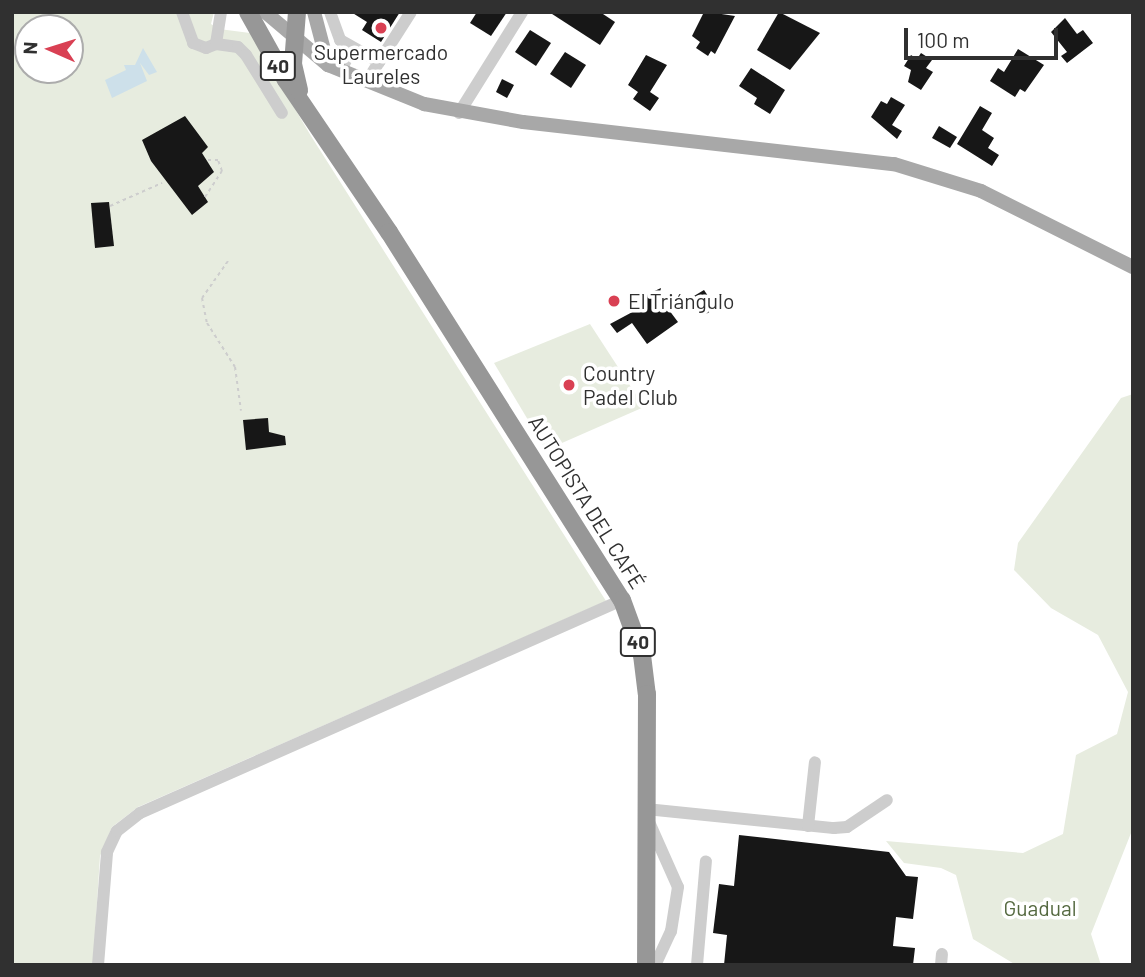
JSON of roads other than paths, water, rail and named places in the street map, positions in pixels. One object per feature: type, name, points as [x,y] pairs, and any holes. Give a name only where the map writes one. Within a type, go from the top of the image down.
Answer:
[{"type":"highway","name":"AUTOPISTA DEL CAFÉ","points":[[248,12],[622,600],[642,655],[647,694],[646,965]]},
{"type":"highway","name":"AUTOPISTA DEL CAFÉ","points":[[297,12],[293,35],[295,74],[313,118]]},
{"type":"main road","points":[[265,12],[335,67],[459,113],[894,164],[981,191],[1133,267]]},
{"type":"main road","points":[[314,12],[335,67]]},
{"type":"street","points":[[182,12],[193,43],[206,48],[216,44],[238,47],[246,55],[282,113]]},
{"type":"street","points":[[216,44],[220,12]]},
{"type":"street","points":[[330,12],[335,31],[352,48],[379,62]]},
{"type":"street","points":[[335,31],[340,12]]},
{"type":"street","points":[[367,81],[411,12]]},
{"type":"street","points":[[459,113],[521,13]]},
{"type":"street","points":[[335,67],[352,48]]},
{"type":"street","points":[[98,965],[107,852],[117,831],[140,813],[622,600]]},
{"type":"street","points":[[808,825],[815,762]]},
{"type":"street","points":[[655,965],[678,905],[678,887],[646,812],[847,827],[887,800]]},
{"type":"street","points":[[697,965],[706,861]]},
{"type":"street","points":[[678,887],[703,890]]},
{"type":"street","points":[[678,905],[702,907]]},
{"type":"water","points":[[143,48],[157,72],[149,75],[140,63],[147,81],[112,98],[105,80],[126,70],[124,65],[135,65]]},
{"type":"place","name":"Supermercado Laureles","points":[[381,28]]},
{"type":"place","name":"El Triángulo","points":[[614,301]]},
{"type":"place","name":"Country Padel Club","points":[[569,385]]},
{"type":"park label","name":"Guadual","points":[[1040,908]]}]
